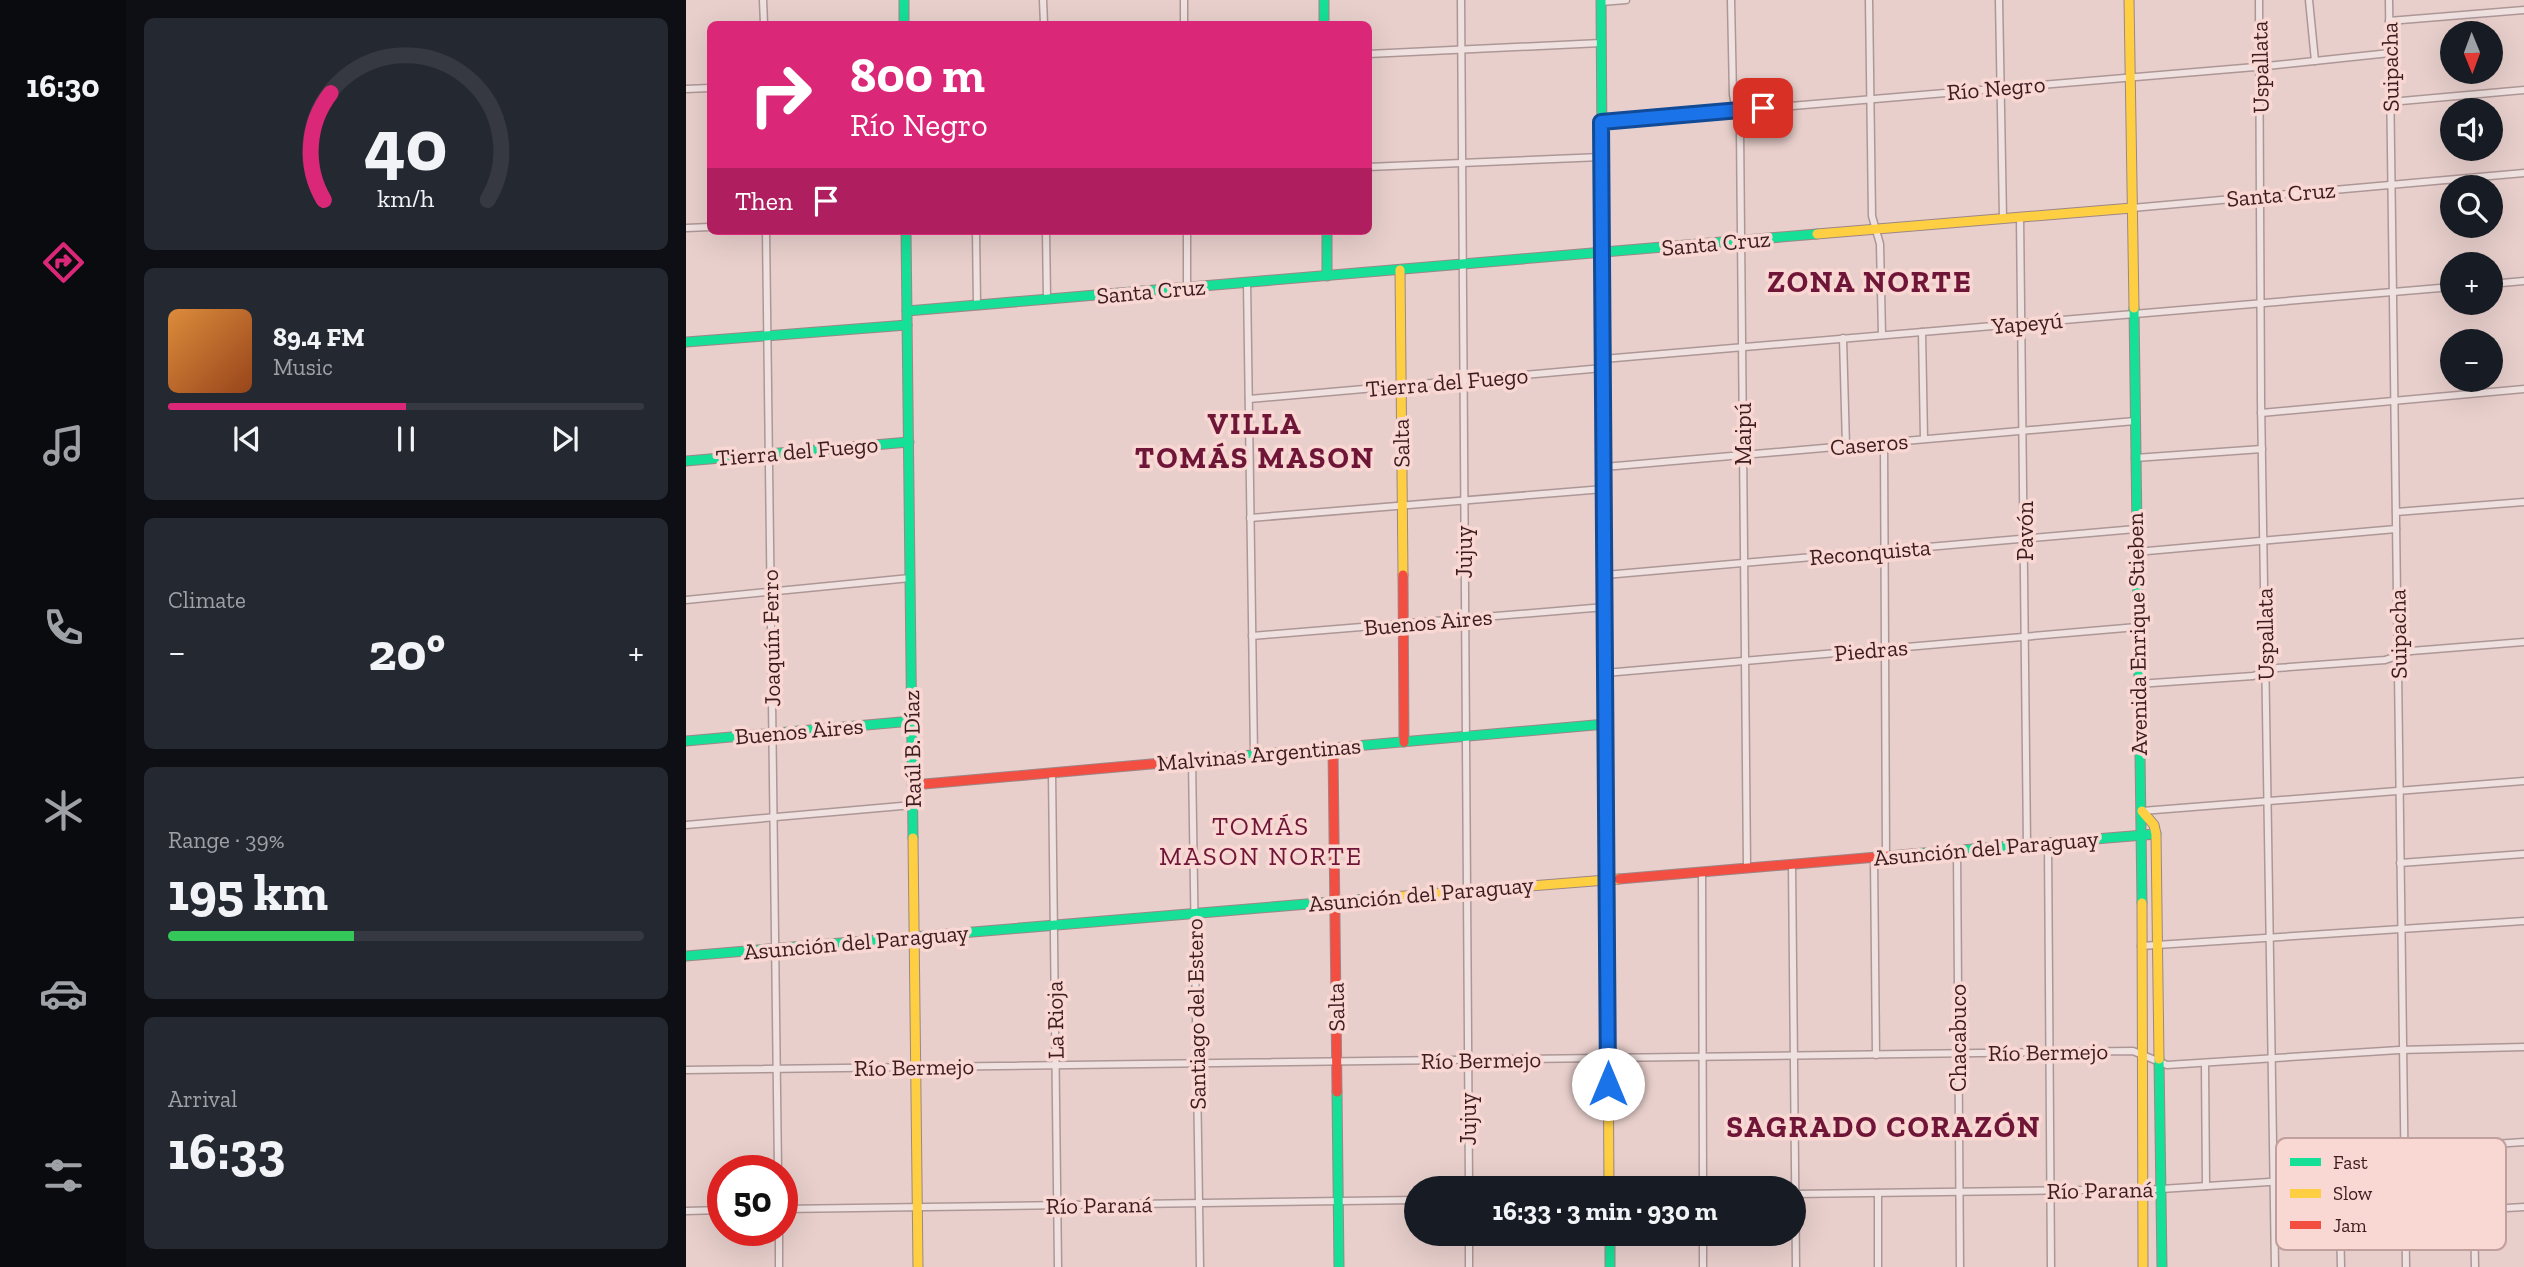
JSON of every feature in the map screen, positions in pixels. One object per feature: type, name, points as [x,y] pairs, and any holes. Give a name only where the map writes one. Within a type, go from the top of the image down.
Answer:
[{"type":"main road","points":[[904,0],[904,21]]},
{"type":"main road","points":[[1324,0],[1324,21]]},
{"type":"main road","name":"Avenida Enrique Stieben","points":[[2129,0],[2142,811],[2143,1267]]},
{"type":"main road","points":[[1601,1],[1609,1176]]},
{"type":"main road","name":"Santa Cruz","points":[[907,311],[2132,208]]},
{"type":"main road","name":"Raúl B. Díaz","points":[[906,235],[918,1267]]},
{"type":"main road","points":[[1327,235],[1327,276]]},
{"type":"main road","name":"Salta","points":[[1399,270],[1404,742]]},
{"type":"main road","points":[[686,342],[907,325]]},
{"type":"main road","name":"Tierra del Fuego","points":[[686,461],[909,442]]},
{"type":"main road","name":"Buenos Aires","points":[[686,741],[912,721]]},
{"type":"main road","name":"Malvinas Argentinas","points":[[913,785],[1606,724]]},
{"type":"main road","name":"Salta","points":[[1333,748],[1339,1267]]},
{"type":"main road","points":[[2142,811],[2154,825],[2156,834],[2162,1267]]},
{"type":"main road","name":"Asunción del Paraguay","points":[[686,956],[2156,834]]},
{"type":"main road","points":[[1609,1246],[1610,1267]]},
{"type":"street","points":[[763,0],[764,21]]},
{"type":"street","points":[[1043,0],[1044,21]]},
{"type":"street","points":[[1184,0],[1184,21]]},
{"type":"street","name":"Jujuy","points":[[1461,0],[1469,1176]]},
{"type":"street","points":[[1601,1],[1626,0]]},
{"type":"street","name":"Maipú","points":[[1731,0],[1733,95],[1740,129],[1746,868]]},
{"type":"street","points":[[1869,0],[1872,216],[1880,244],[1882,335]]},
{"type":"street","points":[[1998,0],[2003,219]]},
{"type":"street","name":"Uspallata","points":[[2259,0],[2261,413],[2275,1267]]},
{"type":"street","points":[[2309,0],[2315,61]]},
{"type":"street","name":"Suipacha","points":[[2389,0],[2404,1138]]},
{"type":"street","points":[[2389,21],[2524,9]]},
{"type":"street","points":[[1372,54],[1601,43]]},
{"type":"street","name":"Río Negro","points":[[1601,122],[2260,67],[2389,53]]},
{"type":"street","points":[[686,89],[707,88]]},
{"type":"street","points":[[2390,102],[2524,90]]},
{"type":"street","points":[[1372,167],[1601,157]]},
{"type":"street","name":"Santa Cruz","points":[[2132,208],[2524,173]]},
{"type":"street","name":"Pavón","points":[[2020,217],[2026,845]]},
{"type":"street","points":[[686,228],[707,227]]},
{"type":"street","name":"Joaquín Ferro","points":[[766,235],[778,1155]]},
{"type":"street","points":[[976,235],[977,305]]},
{"type":"street","points":[[1046,235],[1047,299]]},
{"type":"street","points":[[1187,235],[1187,288]]},
{"type":"street","points":[[2503,283],[2524,281]]},
{"type":"street","points":[[1247,282],[1254,755]]},
{"type":"street","name":"Yapeyú","points":[[1603,363],[1742,347],[2440,288]]},
{"type":"street","points":[[1922,331],[1924,439]]},
{"type":"street","points":[[1843,338],[1846,446]]},
{"type":"street","name":"Tierra del Fuego","points":[[1249,398],[1463,380],[1603,363]]},
{"type":"street","points":[[2261,413],[2524,388]]},
{"type":"street","name":"Caseros","points":[[1604,467],[2135,421]]},
{"type":"street","points":[[1884,443],[1886,857]]},
{"type":"street","points":[[2135,458],[2262,449]]},
{"type":"street","points":[[1250,517],[1604,489]]},
{"type":"street","points":[[2396,512],[2524,502]]},
{"type":"street","name":"Reconquista","points":[[1605,575],[2136,529]]},
{"type":"street","points":[[2136,552],[2396,529]]},
{"type":"street","points":[[686,600],[910,578]]},
{"type":"street","name":"Buenos Aires","points":[[1252,636],[1605,607]]},
{"type":"street","name":"Piedras","points":[[1605,673],[2137,628]]},
{"type":"street","points":[[2138,684],[2253,676],[2277,668],[2385,660],[2411,651],[2524,642]]},
{"type":"street","name":"Santiago del Estero","points":[[1192,760],[1200,1267]]},
{"type":"street","name":"La Rioja","points":[[1052,773],[1058,1267]]},
{"type":"street","points":[[2142,811],[2524,781]]},
{"type":"street","points":[[686,825],[913,805]]},
{"type":"street","points":[[2048,843],[2051,1267]]},
{"type":"street","name":"Chacabuco","points":[[1957,851],[1960,1267]]},
{"type":"street","points":[[2400,863],[2524,854]]},
{"type":"street","points":[[1874,858],[1876,1055]]},
{"type":"street","points":[[1792,864],[1794,1176]]},
{"type":"street","points":[[1702,872],[1703,1176]]},
{"type":"street","points":[[2141,946],[2524,921]]},
{"type":"street","name":"Río Bermejo","points":[[686,1070],[2049,1052],[2142,1053],[2167,1065],[2403,1050],[2524,1047]]},
{"type":"street","points":[[2205,1064],[2206,1186]]},
{"type":"street","points":[[2506,1143],[2524,1142]]},
{"type":"street","name":"Río Paraná","points":[[1806,1194],[2161,1189],[2276,1182]]},
{"type":"street","points":[[1878,1193],[1878,1267]]},
{"type":"street","name":"Río Paraná","points":[[798,1209],[1404,1200]]},
{"type":"street","points":[[2506,1208],[2524,1207]]},
{"type":"street","points":[[686,1211],[707,1210]]},
{"type":"street","points":[[779,1246],[779,1267]]},
{"type":"street","points":[[1469,1246],[1469,1267]]},
{"type":"street","points":[[1703,1246],[1703,1267]]},
{"type":"street","points":[[1795,1246],[1796,1267]]},
{"type":"traffic: fast","points":[[904,0],[904,21]]},
{"type":"traffic: fast","points":[[1324,0],[1324,21]]},
{"type":"traffic: fast","points":[[1601,0],[1607,862]]},
{"type":"traffic: fast","points":[[907,311],[1817,234]]},
{"type":"traffic: fast","points":[[906,235],[913,838]]},
{"type":"traffic: fast","points":[[1327,235],[1327,276]]},
{"type":"traffic: fast","points":[[2134,308],[2142,903]]},
{"type":"traffic: fast","points":[[686,342],[907,325]]},
{"type":"traffic: fast","points":[[686,461],[909,442]]},
{"type":"traffic: fast","points":[[686,741],[912,721]]},
{"type":"traffic: fast","points":[[1185,761],[1606,724]]},
{"type":"traffic: fast","points":[[1912,854],[2156,834]]},
{"type":"traffic: fast","points":[[686,956],[1367,899]]},
{"type":"traffic: fast","points":[[2159,1059],[2162,1267]]},
{"type":"traffic: fast","points":[[1337,1092],[1339,1267]]},
{"type":"traffic: fast","points":[[1610,1246],[1610,1267]]},
{"type":"traffic: slow","points":[[2129,0],[2134,308]]},
{"type":"traffic: slow","points":[[1817,234],[2132,208]]},
{"type":"traffic: slow","points":[[1400,270],[1403,575]]},
{"type":"traffic: slow","points":[[2142,811],[2154,825],[2156,834],[2159,1059]]},
{"type":"traffic: slow","points":[[913,838],[918,1267]]},
{"type":"traffic: slow","points":[[1607,862],[1609,1176]]},
{"type":"traffic: slow","points":[[1367,899],[1619,879]]},
{"type":"traffic: slow","points":[[2142,903],[2143,1267]]},
{"type":"traffic: jam","points":[[1403,575],[1404,742]]},
{"type":"traffic: jam","points":[[1333,748],[1337,1092]]},
{"type":"traffic: jam","points":[[913,785],[1185,761]]},
{"type":"traffic: jam","points":[[1619,879],[1912,854]]},
{"type":"district","name":"ZONA NORTE","points":[[1870,282]]},
{"type":"district","name":"VILLA TOMÁS MASON","points":[[1255,441]]},
{"type":"district","name":"TOMÁS MASON NORTE","points":[[1261,841]]},
{"type":"district","name":"SAGRADO CORAZÓN","points":[[1884,1127]]},
{"type":"route","points":[[1608,1084],[1601,122],[1763,108]]}]
